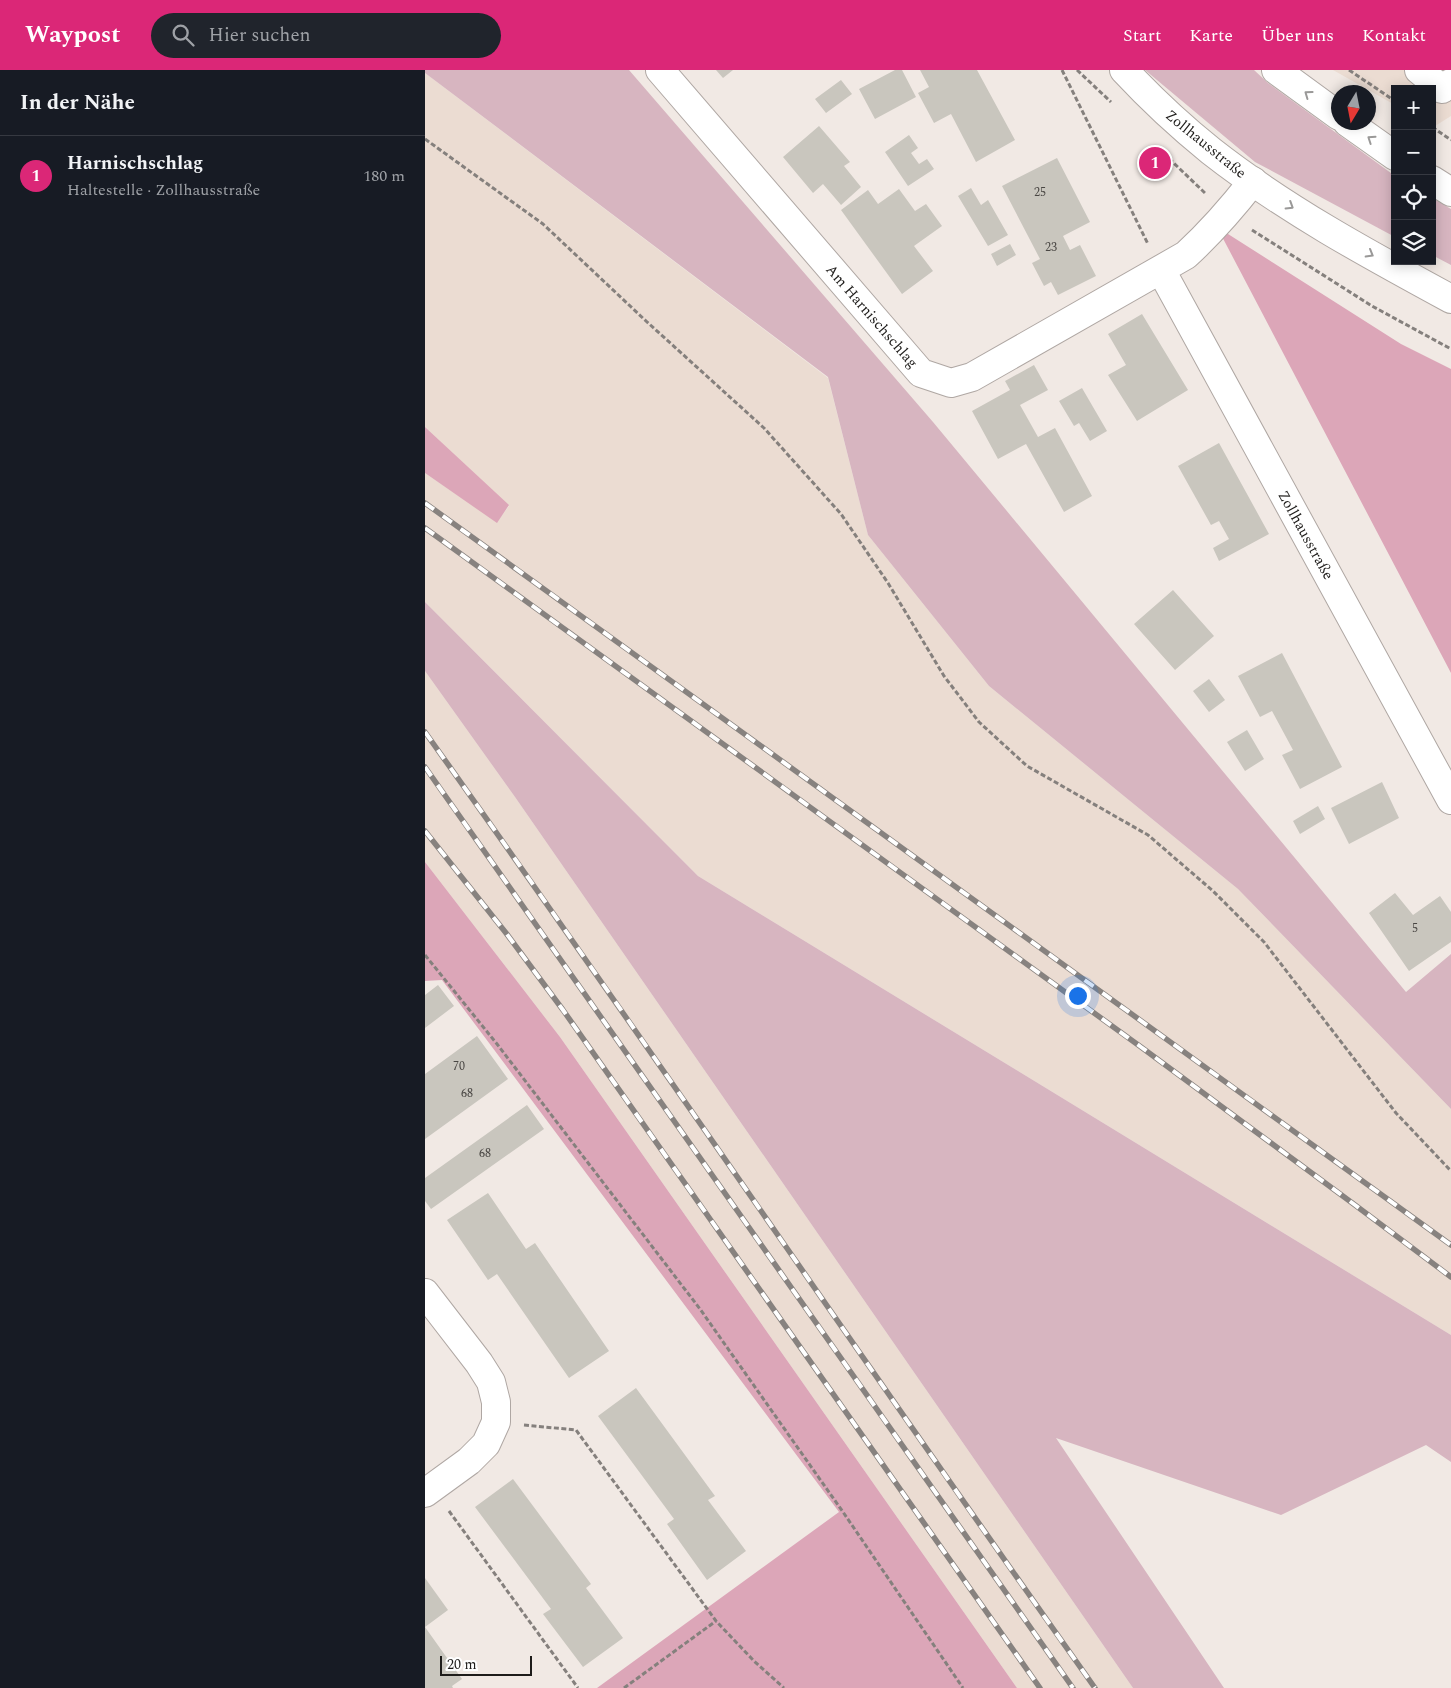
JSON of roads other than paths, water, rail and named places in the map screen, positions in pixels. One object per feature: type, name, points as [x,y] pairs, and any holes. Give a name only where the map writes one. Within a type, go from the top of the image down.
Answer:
[{"type":"street","name":"Am Harnischschlag","points":[[660,70],[921,372],[951,382],[972,377],[1186,255],[1227,215],[1253,181]]},
{"type":"street","name":"Zollhausstraße","points":[[1124,70],[1179,124],[1253,181],[1328,230],[1451,299]]},
{"type":"street","points":[[1276,70],[1331,110]]},
{"type":"street","points":[[1419,70],[1442,89],[1451,83]]},
{"type":"street","points":[[1358,130],[1391,153]]},
{"type":"street","points":[[1436,183],[1451,192]]},
{"type":"street","name":"Zollhausstraße","points":[[1161,270],[1451,800]]},
{"type":"street","points":[[425,1293],[479,1363],[491,1382],[496,1402],[496,1422],[486,1444],[469,1461],[429,1490]]},
{"type":"railway","points":[[425,503],[1451,1245]]},
{"type":"railway","points":[[425,528],[1141,1047],[1451,1277]]},
{"type":"railway","points":[[425,732],[1095,1688]]},
{"type":"railway","points":[[425,767],[1073,1688]]},
{"type":"railway","points":[[425,831],[506,933],[563,1010],[1040,1688]]},
{"type":"place","name":"Harnischschlag","points":[[1155,163]]}]
